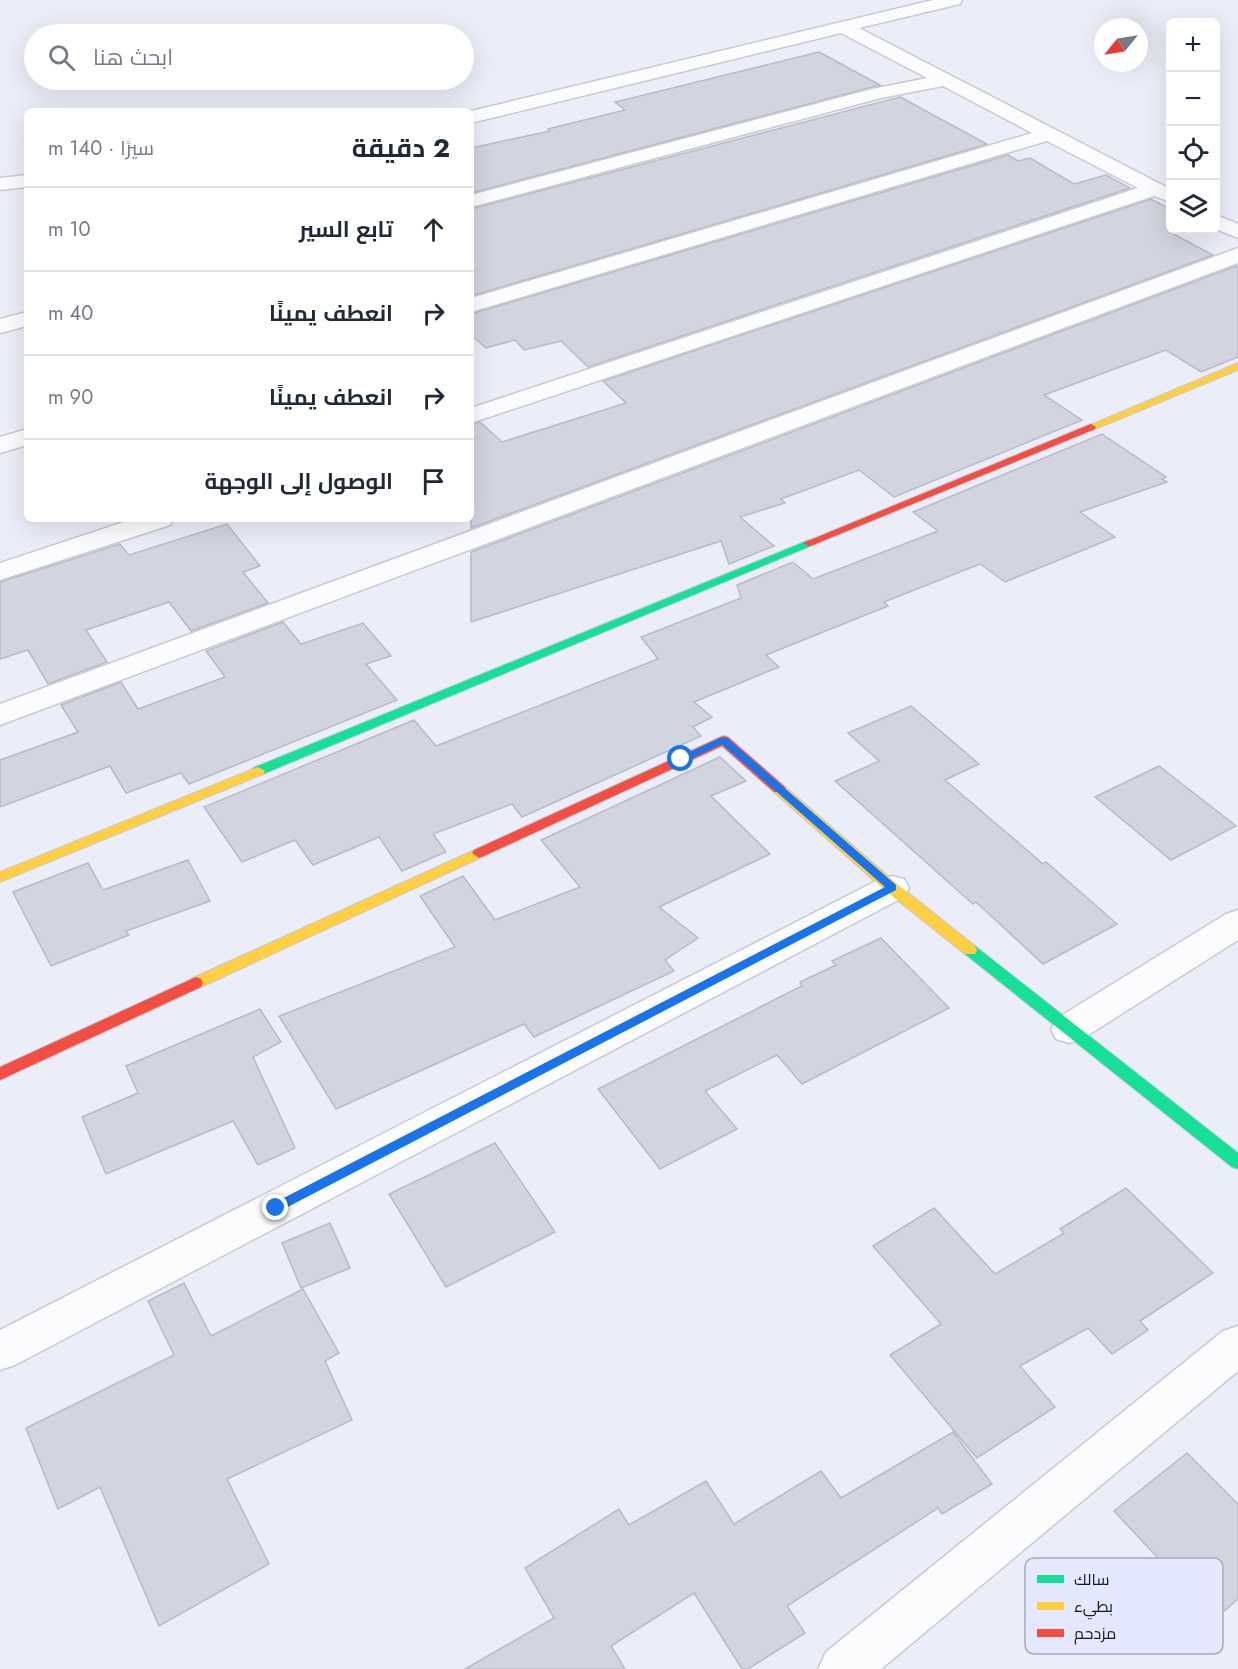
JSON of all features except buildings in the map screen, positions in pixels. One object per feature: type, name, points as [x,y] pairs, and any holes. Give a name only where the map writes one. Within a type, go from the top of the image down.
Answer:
[{"type":"street","points":[[474,116],[954,0]]},
{"type":"street","points":[[845,28],[1163,193]]},
{"type":"street","points":[[474,200],[879,93],[945,80]]},
{"type":"street","points":[[474,304],[1048,134]]},
{"type":"street","points":[[0,184],[24,181]]},
{"type":"street","points":[[474,415],[1163,193]]},
{"type":"street","points":[[1220,223],[1238,232]]},
{"type":"street","points":[[0,715],[1238,255]]},
{"type":"street","points":[[0,326],[24,320]]},
{"type":"street","points":[[0,877],[1238,366]]},
{"type":"street","points":[[0,445],[24,438]]},
{"type":"street","points":[[0,572],[151,522]]},
{"type":"street","points":[[0,1074],[723,740],[892,888],[1238,1162]]},
{"type":"street","points":[[0,1351],[892,888]]},
{"type":"street","points":[[1069,1029],[1238,923]]},
{"type":"street","points":[[843,1669],[1238,1345]]},
{"type":"traffic: fast","points":[[258,771],[809,543]]},
{"type":"traffic: fast","points":[[970,950],[1238,1162]]},
{"type":"traffic: slow","points":[[1091,427],[1238,366]]},
{"type":"traffic: slow","points":[[0,877],[258,771]]},
{"type":"traffic: slow","points":[[779,789],[892,888],[970,950]]},
{"type":"traffic: slow","points":[[196,983],[479,853]]},
{"type":"traffic: jam","points":[[809,543],[1091,427]]},
{"type":"traffic: jam","points":[[479,853],[723,740],[779,789]]},
{"type":"traffic: jam","points":[[0,1074],[196,983]]},
{"type":"route","points":[[276,1208],[892,888],[723,740],[681,759]]}]
